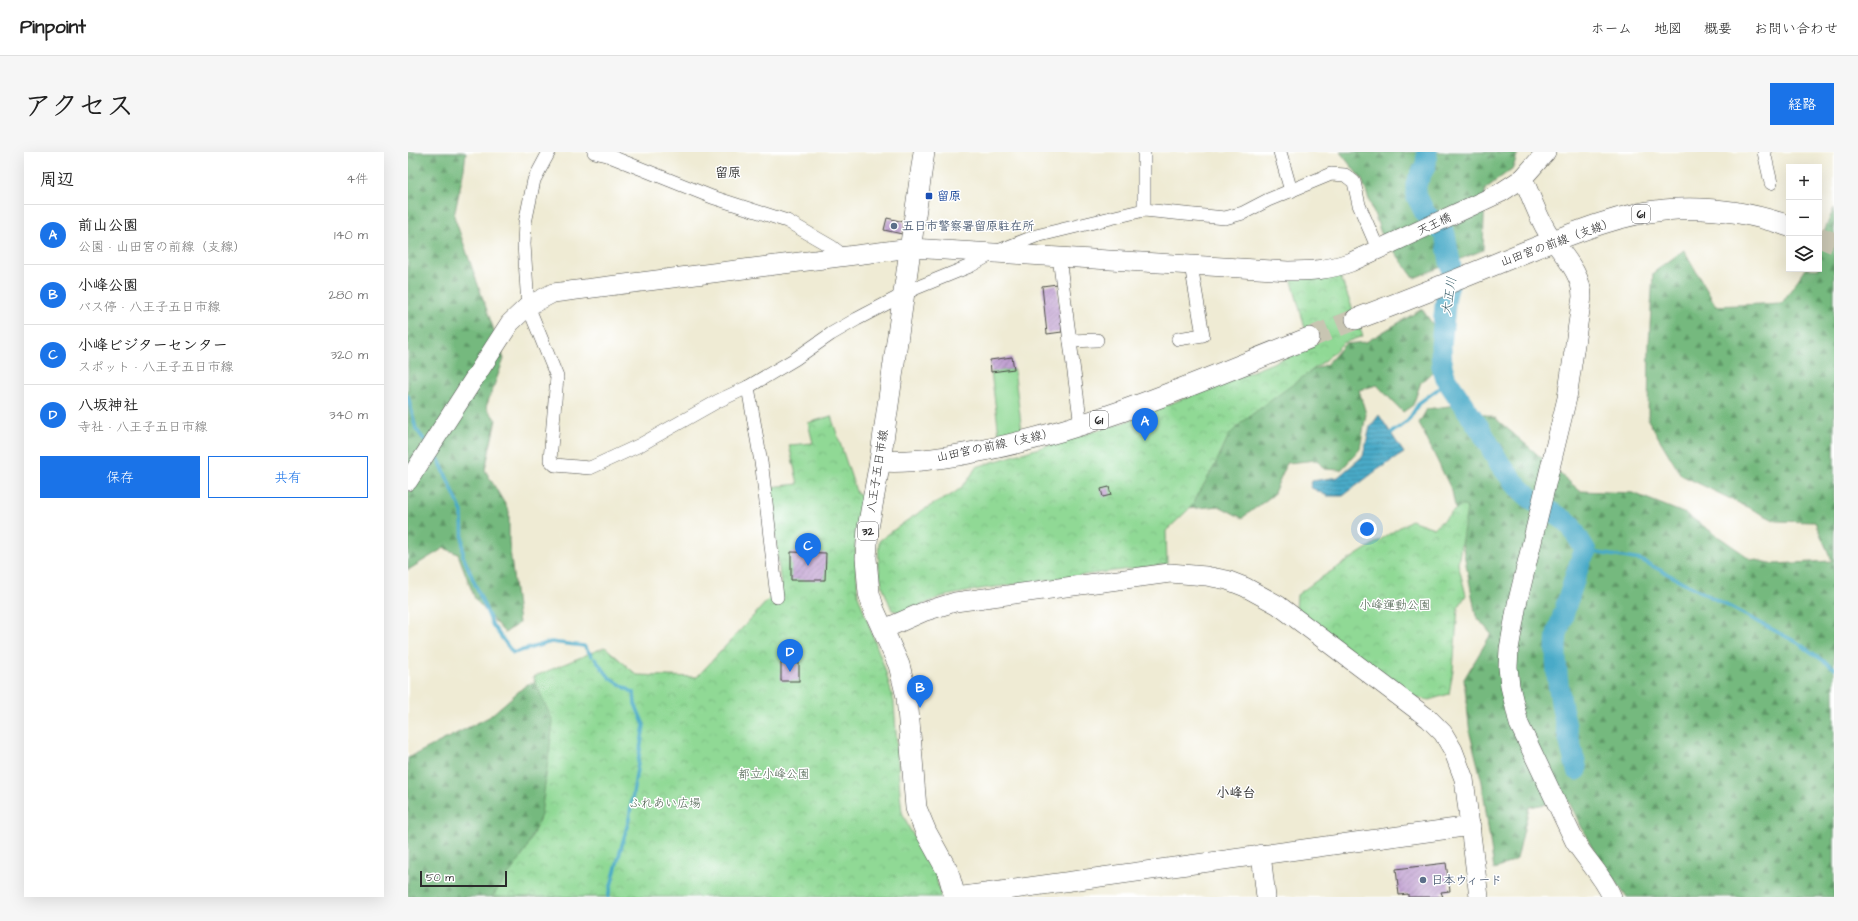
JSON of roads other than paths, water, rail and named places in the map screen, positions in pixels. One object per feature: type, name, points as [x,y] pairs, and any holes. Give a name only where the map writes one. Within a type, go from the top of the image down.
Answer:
[{"type":"main road","name":"八王子五日市線","points":[[924,152],[880,461],[868,528],[866,558],[870,593],[874,610],[882,630],[900,665],[907,697],[916,808],[926,832],[948,872],[955,897]]},
{"type":"main road","name":"山田宮の前線（支線）","points":[[1356,319],[1554,241],[1622,218],[1662,210],[1724,210],[1786,225]]},
{"type":"main road","name":"山田宮の前線（支線）","points":[[880,461],[917,461],[970,453],[1022,442],[1081,426],[1309,338]]},
{"type":"street","points":[[549,152],[534,180],[525,223],[528,306],[557,377],[550,460],[555,465],[590,468],[640,445],[718,401],[748,387],[795,359],[831,334],[904,294],[931,281],[970,266],[993,253],[1042,234],[1144,210],[1224,218],[1243,213],[1331,174],[1345,175],[1354,182],[1359,205],[1386,246]]},
{"type":"street","points":[[594,152],[607,155],[712,197],[787,221],[832,247],[844,256]]},
{"type":"street","points":[[1144,152],[1144,210]]},
{"type":"street","points":[[1280,152],[1291,191]]},
{"type":"street","name":"天王橋","points":[[408,481],[512,320],[528,306],[544,296],[558,292],[911,248],[1288,271],[1319,270],[1344,265],[1504,191],[1523,178],[1546,152]]},
{"type":"street","points":[[1764,152],[1771,183]]},
{"type":"street","points":[[1523,178],[1544,226],[1575,274],[1582,290],[1582,297],[1567,398],[1512,626],[1508,649],[1510,686],[1519,724],[1572,835],[1585,857],[1601,876],[1612,897]]},
{"type":"street","points":[[1042,234],[1039,244],[1051,256],[1070,341],[1081,426]]},
{"type":"street","points":[[1178,339],[1203,335],[1191,265]]},
{"type":"street","points":[[1070,341],[1097,340]]},
{"type":"street","points":[[748,387],[762,468],[777,597]]},
{"type":"street","points":[[882,630],[939,606],[1021,592],[1170,573],[1206,576],[1227,580],[1245,587],[1278,605],[1429,719],[1443,733],[1458,762],[1464,779],[1479,897]]},
{"type":"street","points":[[955,897],[1471,826]]},
{"type":"street","points":[[1261,854],[1266,897]]},
{"type":"water","points":[[1379,415],[1404,453],[1377,470],[1343,496],[1327,496],[1310,487],[1312,481],[1338,477],[1363,456],[1370,427]]},
{"type":"waterway","name":"大正川","points":[[1427,152],[1426,164],[1416,184],[1416,195],[1425,213],[1445,234],[1452,273],[1446,296],[1441,346],[1442,366],[1446,379],[1482,432],[1500,464],[1518,487],[1530,498],[1569,523],[1586,551],[1581,559],[1557,634],[1556,650],[1558,685],[1577,770]]},
{"type":"waterway","points":[[1391,433],[1408,421],[1419,403],[1438,389],[1446,379]]},
{"type":"waterway","points":[[408,396],[416,429],[426,442]]},
{"type":"waterway","points":[[433,452],[439,460],[462,512],[463,556],[493,626],[513,653],[551,642],[584,646],[592,656]]},
{"type":"waterway","points":[[1586,551],[1641,560],[1798,643],[1834,668]]},
{"type":"waterway","points":[[595,659],[610,678],[634,693],[635,704],[644,725],[629,819],[608,897]]},
{"type":"tunnel","points":[[1822,238],[1834,243]]},
{"type":"tunnel","points":[[1309,338],[1356,319]]},
{"type":"place","name":"留原","points":[[929,196]]},
{"type":"place","name":"五日市警察署留原駐在所","points":[[894,226]]},
{"type":"place","name":"前山公園","points":[[1145,441]]},
{"type":"place","name":"小峰ビジターセンター","points":[[808,566]]},
{"type":"place","name":"八坂神社","points":[[790,672]]},
{"type":"place","name":"小峰公園","points":[[920,708]]},
{"type":"place","name":"日本ウィード","points":[[1423,880]]},
{"type":"district","name":"留原","points":[[728,172]]},
{"type":"district","name":"小峰台","points":[[1236,792]]},
{"type":"park label","name":"小峰運動公園","points":[[1395,605]]},
{"type":"park label","name":"都立小峰公園","points":[[774,774]]},
{"type":"park label","name":"ふれあい広場","points":[[665,803]]}]
